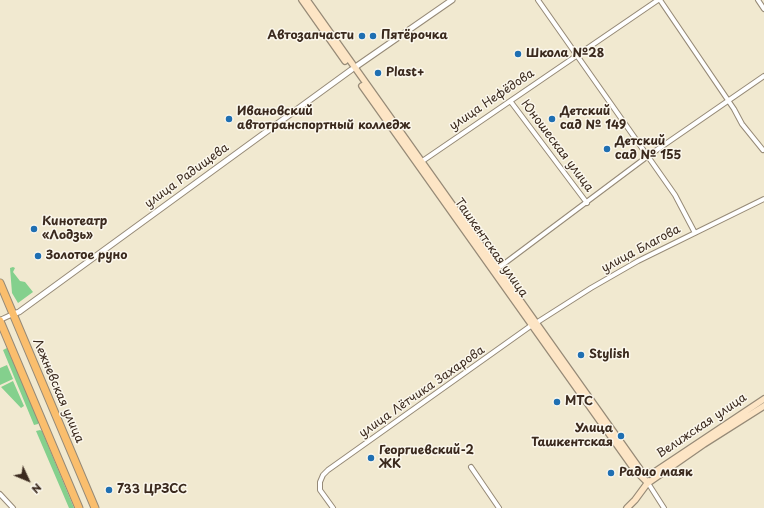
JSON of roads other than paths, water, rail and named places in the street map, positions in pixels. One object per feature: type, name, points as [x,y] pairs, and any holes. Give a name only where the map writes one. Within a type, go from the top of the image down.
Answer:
[{"type":"highway","name":"Лежневская улица","points":[[0,284],[95,508]]},
{"type":"highway","points":[[0,321],[80,508]]},
{"type":"main road","name":"Ташкентская улица","points":[[302,0],[353,69]]},
{"type":"main road","name":"Ташкентская улица","points":[[307,0],[419,163],[640,470]]},
{"type":"main road","name":"Ташкентская улица","points":[[534,324],[641,477],[652,478]]},
{"type":"main road","name":"Велижская улица","points":[[627,508],[652,478],[764,399]]},
{"type":"main road","name":"Велижская улица","points":[[652,478],[764,406]]},
{"type":"main road","name":"Велижская улица","points":[[640,470],[652,478]]},
{"type":"street","name":"улица Радищева","points":[[13,314],[19,312],[353,69],[452,0]]},
{"type":"street","points":[[538,0],[675,195],[695,233]]},
{"type":"street","points":[[659,0],[728,100],[742,124],[764,150]]},
{"type":"street","name":"улица Нефёдова","points":[[419,163],[511,102],[659,0]]},
{"type":"street","points":[[758,0],[764,9]]},
{"type":"street","points":[[495,270],[587,203],[648,156],[764,76]]},
{"type":"street","name":"Юношеская улица","points":[[511,102],[587,203]]},
{"type":"street","name":"улица Благова","points":[[534,324],[604,280],[764,199]]},
{"type":"street","points":[[0,321],[13,314]]},
{"type":"street","name":"улица Лётчика Захарова","points":[[334,508],[320,490],[320,482],[323,475],[534,324]]},
{"type":"street","points":[[471,468],[499,508]]},
{"type":"street","name":"Ташкентская улица","points":[[652,478],[664,508]]},
{"type":"street","points":[[0,494],[14,508]]},
{"type":"place","name":"Автозапчасти","points":[[362,36]]},
{"type":"place","name":"Пятёрочка","points":[[373,36]]},
{"type":"place","name":"Школа №28","points":[[518,54]]},
{"type":"place","name":"Plast+","points":[[378,73]]},
{"type":"place","name":"Ивановский автотранспортный колледж","points":[[229,119]]},
{"type":"place","name":"Детский сад № 149","points":[[552,119]]},
{"type":"place","name":"Детский сад № 155","points":[[607,149]]},
{"type":"place","name":"Кинотеатр «Лодзь»","points":[[34,229]]},
{"type":"place","name":"Золотое руно","points":[[38,256]]},
{"type":"place","name":"Stylish","points":[[581,355]]},
{"type":"place","name":"МТС","points":[[557,402]]},
{"type":"place","name":"Улица Ташкентская","points":[[621,436]]},
{"type":"place","name":"Георгиевский-2 ЖК","points":[[371,458]]},
{"type":"place","name":"Радио маяк","points":[[611,473]]},
{"type":"place","name":"733 ЦРЗСС","points":[[109,490]]}]
